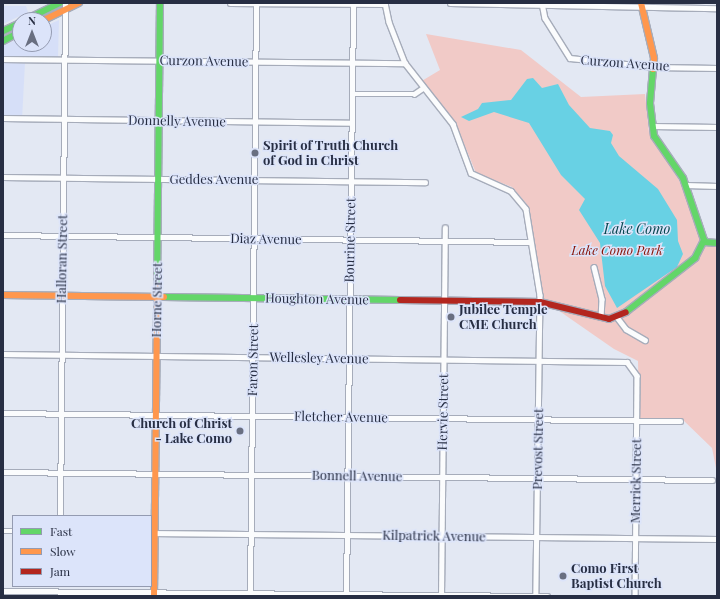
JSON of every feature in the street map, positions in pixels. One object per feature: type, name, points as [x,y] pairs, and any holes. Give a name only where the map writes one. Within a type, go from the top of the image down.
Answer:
[{"type":"street","points":[[42,12],[60,3]]},
{"type":"street","points":[[52,15],[65,6],[79,3]]},
{"type":"street","name":"Horne Street","points":[[154,594],[153,533],[156,415],[160,3]]},
{"type":"street","points":[[230,3],[385,3]]},
{"type":"street","name":"Faron Street","points":[[250,595],[257,62],[256,3]]},
{"type":"street","name":"Prevost Street","points":[[385,3],[395,42],[405,63],[423,88],[453,124],[470,172],[511,191],[524,204],[540,302],[536,596]]},
{"type":"street","points":[[450,3],[641,5],[717,8]]},
{"type":"street","name":"Bourine Street","points":[[346,595],[353,4]]},
{"type":"street","name":"Curzon Avenue","points":[[542,4],[545,18],[570,58],[654,67],[717,68]]},
{"type":"street","points":[[641,5],[653,49],[654,67],[652,126],[657,144],[686,185],[704,242],[695,258],[627,311],[617,317],[626,329],[645,340]]},
{"type":"street","name":"Halloran Street","points":[[60,515],[65,6]]},
{"type":"street","points":[[3,41],[12,36]]},
{"type":"street","name":"Curzon Avenue","points":[[3,59],[405,63]]},
{"type":"street","points":[[352,94],[414,94],[423,88]]},
{"type":"street","name":"Donnelly Avenue","points":[[3,118],[351,123]]},
{"type":"street","points":[[652,126],[717,127]]},
{"type":"street","name":"Geddes Avenue","points":[[3,177],[425,182]]},
{"type":"street","points":[[686,185],[717,186]]},
{"type":"street","name":"Hervie Street","points":[[441,595],[445,228]]},
{"type":"street","name":"Diaz Avenue","points":[[3,235],[530,242]]},
{"type":"street","points":[[704,242],[717,243]]},
{"type":"street","points":[[594,267],[602,299],[601,317]]},
{"type":"street","name":"Houghton Avenue","points":[[3,295],[540,302],[601,317],[617,317]]},
{"type":"street","name":"Wellesley Avenue","points":[[3,354],[622,361],[633,366]]},
{"type":"street","name":"Merrick Street","points":[[633,366],[637,421],[635,596]]},
{"type":"street","name":"Fletcher Avenue","points":[[3,413],[680,421]]},
{"type":"street","name":"Bonnell Avenue","points":[[3,472],[712,480]]},
{"type":"street","name":"Kilpatrick Avenue","points":[[153,533],[717,539]]},
{"type":"street","points":[[3,591],[59,589],[154,594],[547,596]]},
{"type":"shaded area","points":[[3,6],[26,6],[28,12],[12,12],[12,20],[3,24]]},
{"type":"shaded area","points":[[59,20],[58,57],[3,56],[3,46],[12,42],[12,52],[52,52],[52,23]]},
{"type":"shaded area","points":[[3,62],[25,63],[22,116],[3,115]]},
{"type":"green space","name":"Lake Como Park","points":[[426,34],[521,50],[581,97],[645,94],[649,133],[679,180],[703,242],[717,244],[717,473],[712,448],[682,419],[639,418],[638,361],[614,349],[542,299],[526,203],[512,187],[476,173],[455,122],[420,82],[440,70]]},
{"type":"water","name":"Lake Como","points":[[533,78],[542,88],[558,84],[569,105],[590,128],[610,131],[613,135],[611,143],[619,156],[658,189],[677,220],[678,241],[683,254],[677,267],[617,308],[605,286],[600,243],[579,210],[585,199],[561,175],[529,123],[494,112],[469,121],[461,117],[478,109],[482,103],[511,100],[527,79]]},
{"type":"traffic: fast","points":[[41,12],[60,3]]},
{"type":"traffic: fast","points":[[157,287],[160,3]]},
{"type":"traffic: fast","points":[[3,31],[12,27]]},
{"type":"traffic: fast","points":[[3,41],[12,36]]},
{"type":"traffic: fast","points":[[626,312],[695,258],[704,240],[683,178],[654,136],[650,103],[653,69]]},
{"type":"traffic: fast","points":[[704,242],[717,243]]},
{"type":"traffic: fast","points":[[164,297],[400,300]]},
{"type":"traffic: slow","points":[[52,16],[79,3]]},
{"type":"traffic: slow","points":[[641,3],[654,58],[653,69]]},
{"type":"traffic: slow","points":[[154,596],[157,287]]},
{"type":"traffic: slow","points":[[3,295],[164,297]]},
{"type":"traffic: jam","points":[[400,300],[540,302],[609,319],[626,312]]},
{"type":"place","name":"Spirit of Truth Church of God in Christ","points":[[255,153]]},
{"type":"place","name":"Jubilee Temple CME Church","points":[[451,317]]},
{"type":"place","name":"Church of Christ - Lake Como","points":[[240,431]]},
{"type":"place","name":"Como First Baptist Church","points":[[563,576]]}]
